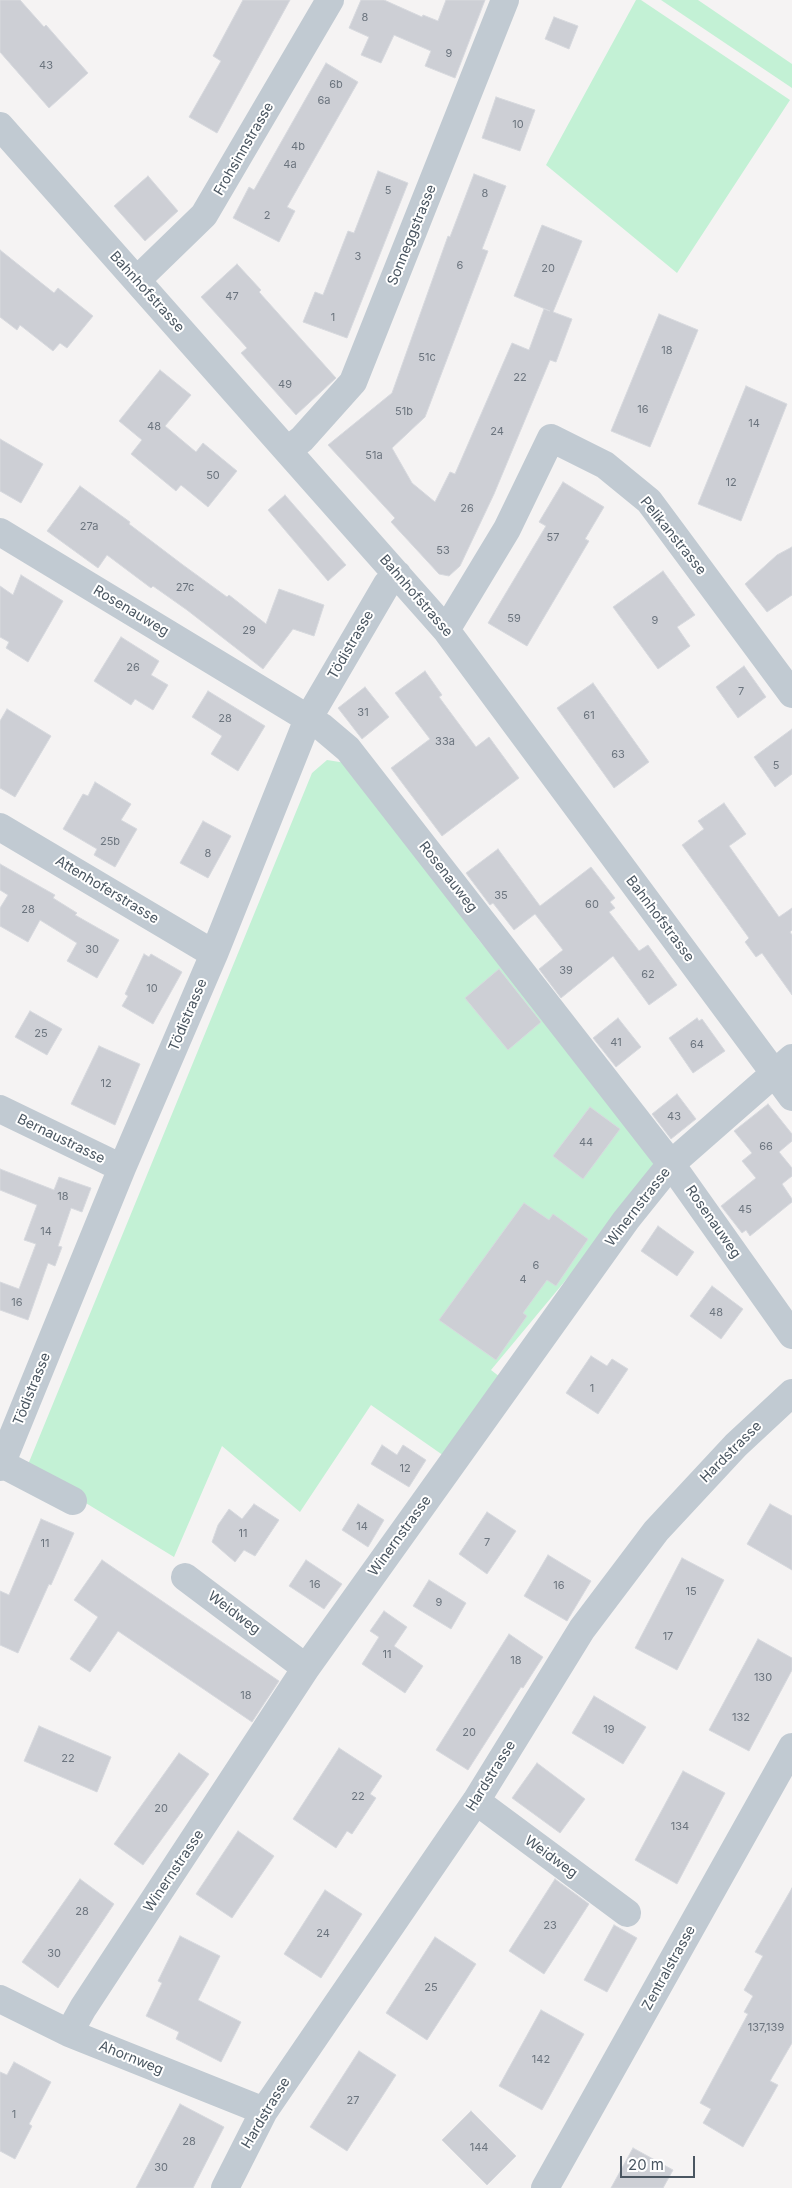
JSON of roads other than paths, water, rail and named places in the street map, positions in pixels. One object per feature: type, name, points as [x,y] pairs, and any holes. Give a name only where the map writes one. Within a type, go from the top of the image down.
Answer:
[{"type":"street","name":"Frohsinnstrasse","points":[[136,280],[204,216],[330,0]]},
{"type":"street","name":"Sonneggstrasse","points":[[288,450],[302,439],[354,382],[505,0]]},
{"type":"street","name":"Bahnhofstrasse","points":[[0,126],[446,630],[783,1065],[792,1097]]},
{"type":"street","name":"Pelikanstrasse","points":[[446,630],[507,529],[552,438],[605,465],[649,501],[792,694]]},
{"type":"street","name":"Rosenauweg","points":[[0,532],[322,726],[348,749],[671,1164],[792,1335]]},
{"type":"street","name":"Tödistrasse","points":[[1,1465],[122,1168],[214,954],[308,719],[386,584],[398,575]]},
{"type":"street","name":"Attenhoferstrasse","points":[[0,827],[214,954]]},
{"type":"street","name":"Winernstrasse","points":[[69,2033],[83,2008],[306,1668],[626,1220],[671,1164],[783,1065]]},
{"type":"street","name":"Bernaustrasse","points":[[0,1110],[122,1168]]},
{"type":"street","name":"Hardstrasse","points":[[225,2188],[264,2112],[476,1801],[582,1629],[656,1532],[736,1445],[792,1393]]},
{"type":"street","points":[[1,1465],[72,1501]]},
{"type":"street","name":"Weidweg","points":[[185,1577],[306,1668]]},
{"type":"street","name":"Zentralstrasse","points":[[545,2188],[792,1747]]},
{"type":"street","name":"Weidweg","points":[[476,1801],[627,1913]]},
{"type":"street","name":"Ahornweg","points":[[0,1999],[69,2033],[264,2112]]}]
